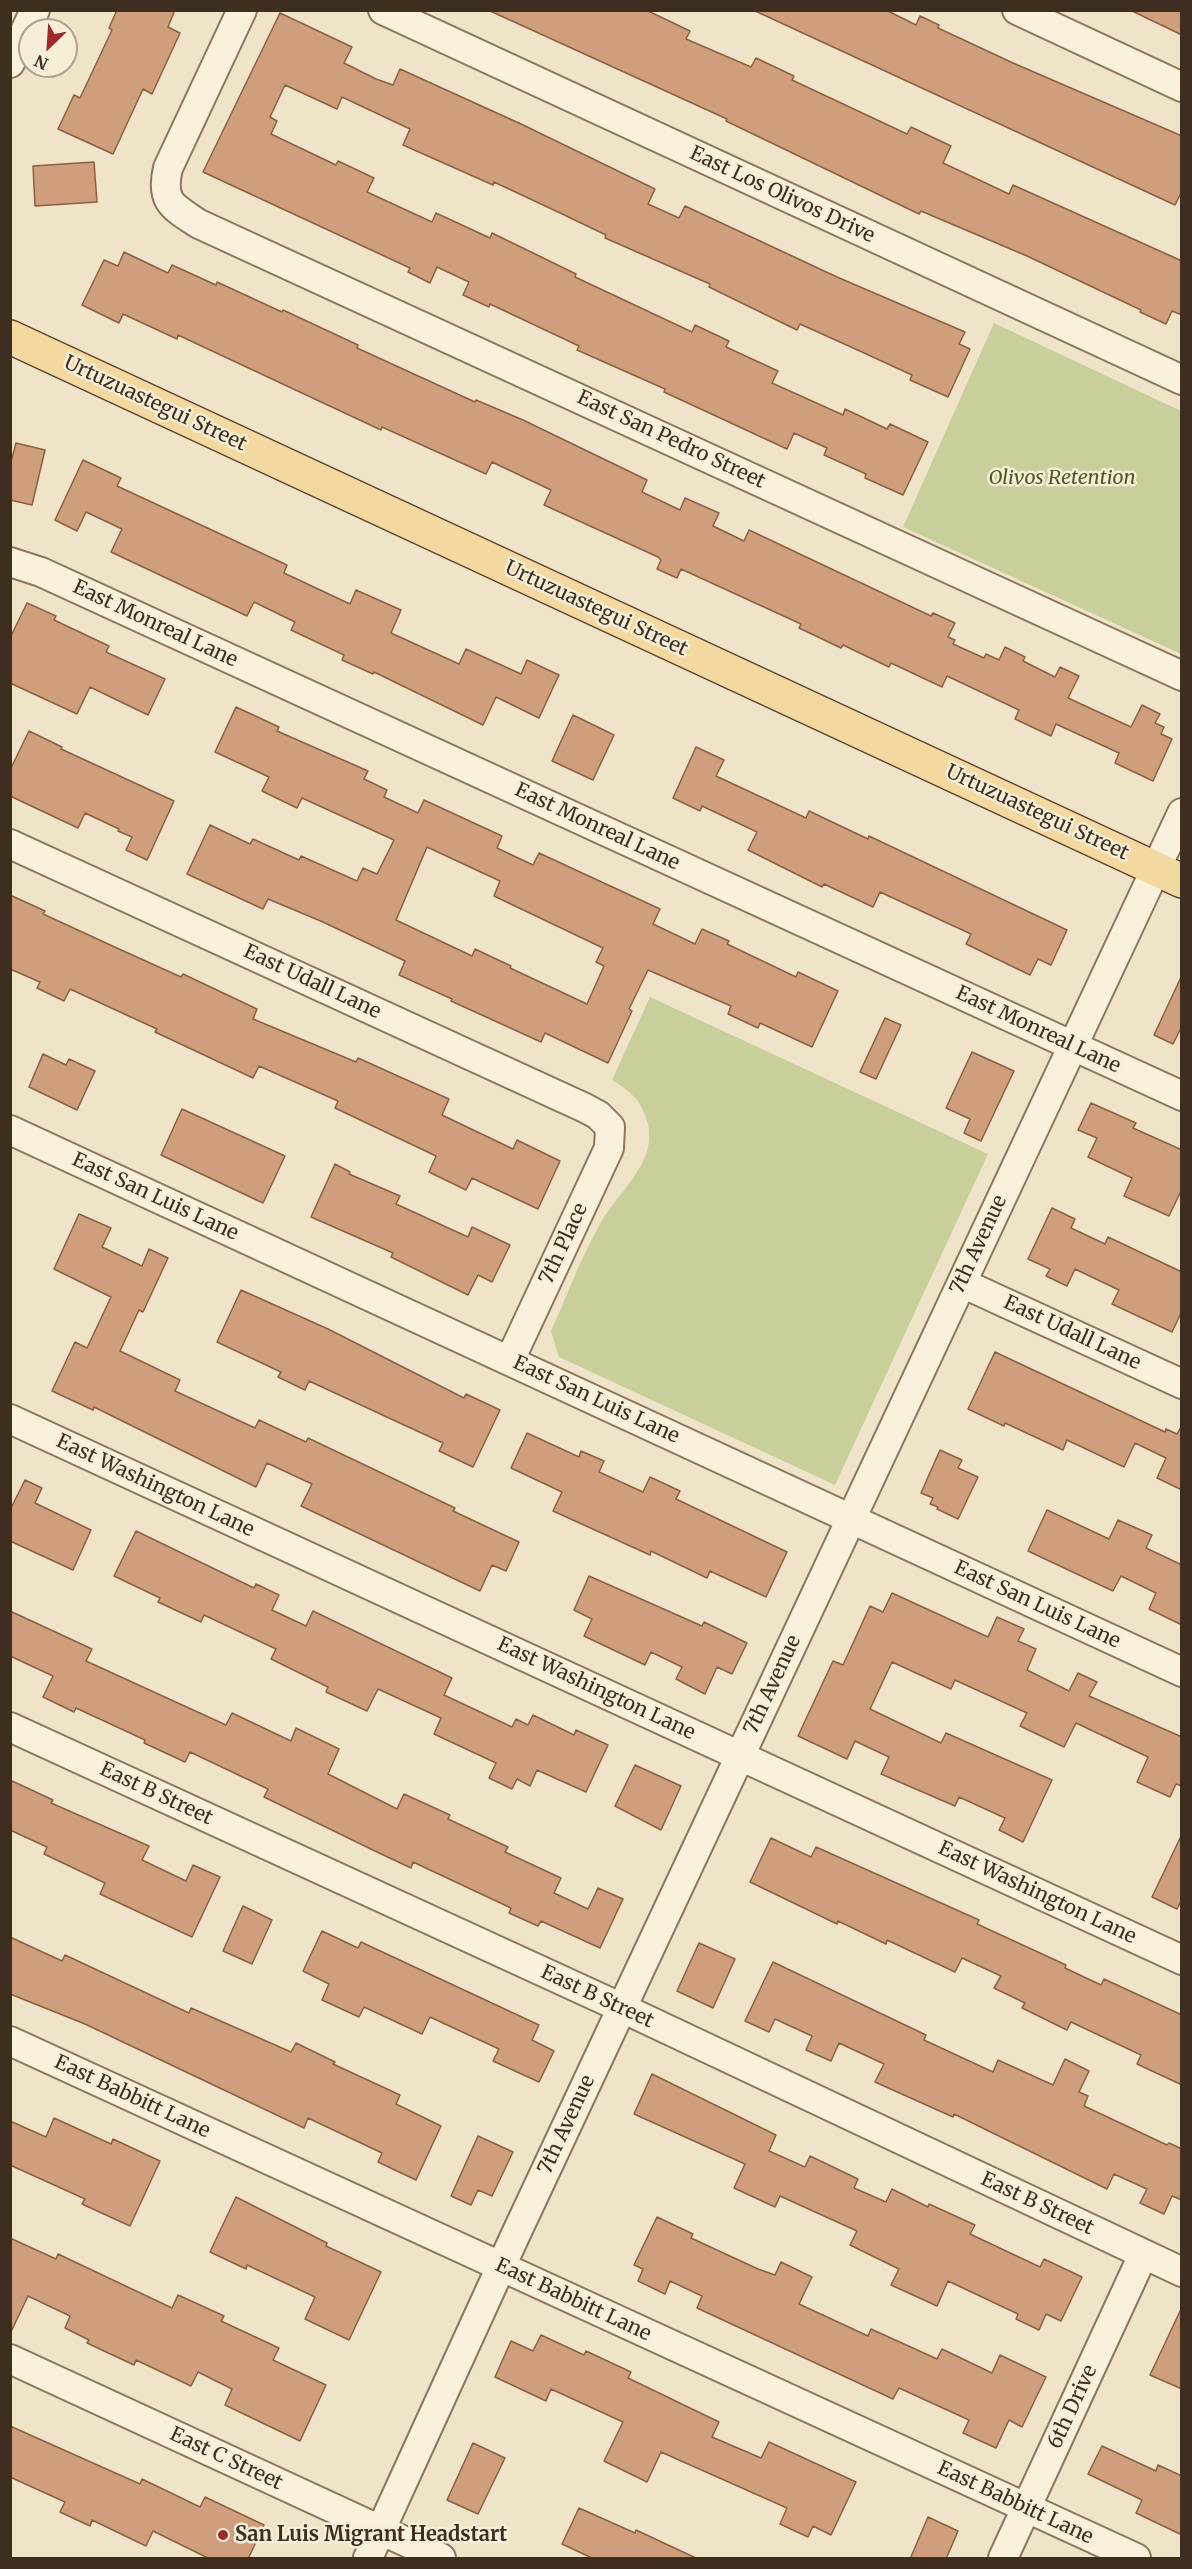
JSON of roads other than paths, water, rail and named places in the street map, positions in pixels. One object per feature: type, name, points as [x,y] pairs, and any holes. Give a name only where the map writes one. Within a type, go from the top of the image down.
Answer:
[{"type":"main road","name":"Urtuzuastegui Street","points":[[10,337],[1169,875]]},
{"type":"street","points":[[10,63],[35,10]]},
{"type":"street","name":"East San Pedro Street","points":[[242,10],[168,168],[164,185],[173,207],[199,224],[1182,676]]},
{"type":"street","name":"East Los Olivos Drive","points":[[383,10],[1182,380]]},
{"type":"street","points":[[1017,10],[1182,87]]},
{"type":"street","name":"East Monreal Lane","points":[[10,562],[41,572],[1182,1096]]},
{"type":"street","name":"7th Avenue","points":[[368,2559],[501,2267],[1073,1046],[1169,875],[1182,813]]},
{"type":"street","name":"East Udall Lane","points":[[10,844],[585,1108],[598,1115],[610,1127]]},
{"type":"street","name":"7th Place","points":[[510,1360],[609,1148],[610,1127]]},
{"type":"street","name":"East San Luis Lane","points":[[10,1130],[1182,1672]]},
{"type":"street","name":"East Udall Lane","points":[[962,1282],[1182,1384]]},
{"type":"street","name":"East Washington Lane","points":[[10,1419],[1182,1960]]},
{"type":"street","name":"East B Street","points":[[10,1727],[622,2008],[1182,2272]]},
{"type":"street","name":"East Babbitt Lane","points":[[10,2041],[1136,2559]]},
{"type":"street","name":"6th Drive","points":[[1003,2559],[1143,2255]]},
{"type":"street","name":"East C Street","points":[[10,2359],[441,2559]]},
{"type":"place","name":"San Luis Migrant Headstart","points":[[223,2535]]},
{"type":"park label","name":"Olivos Retention","points":[[1062,478]]}]
